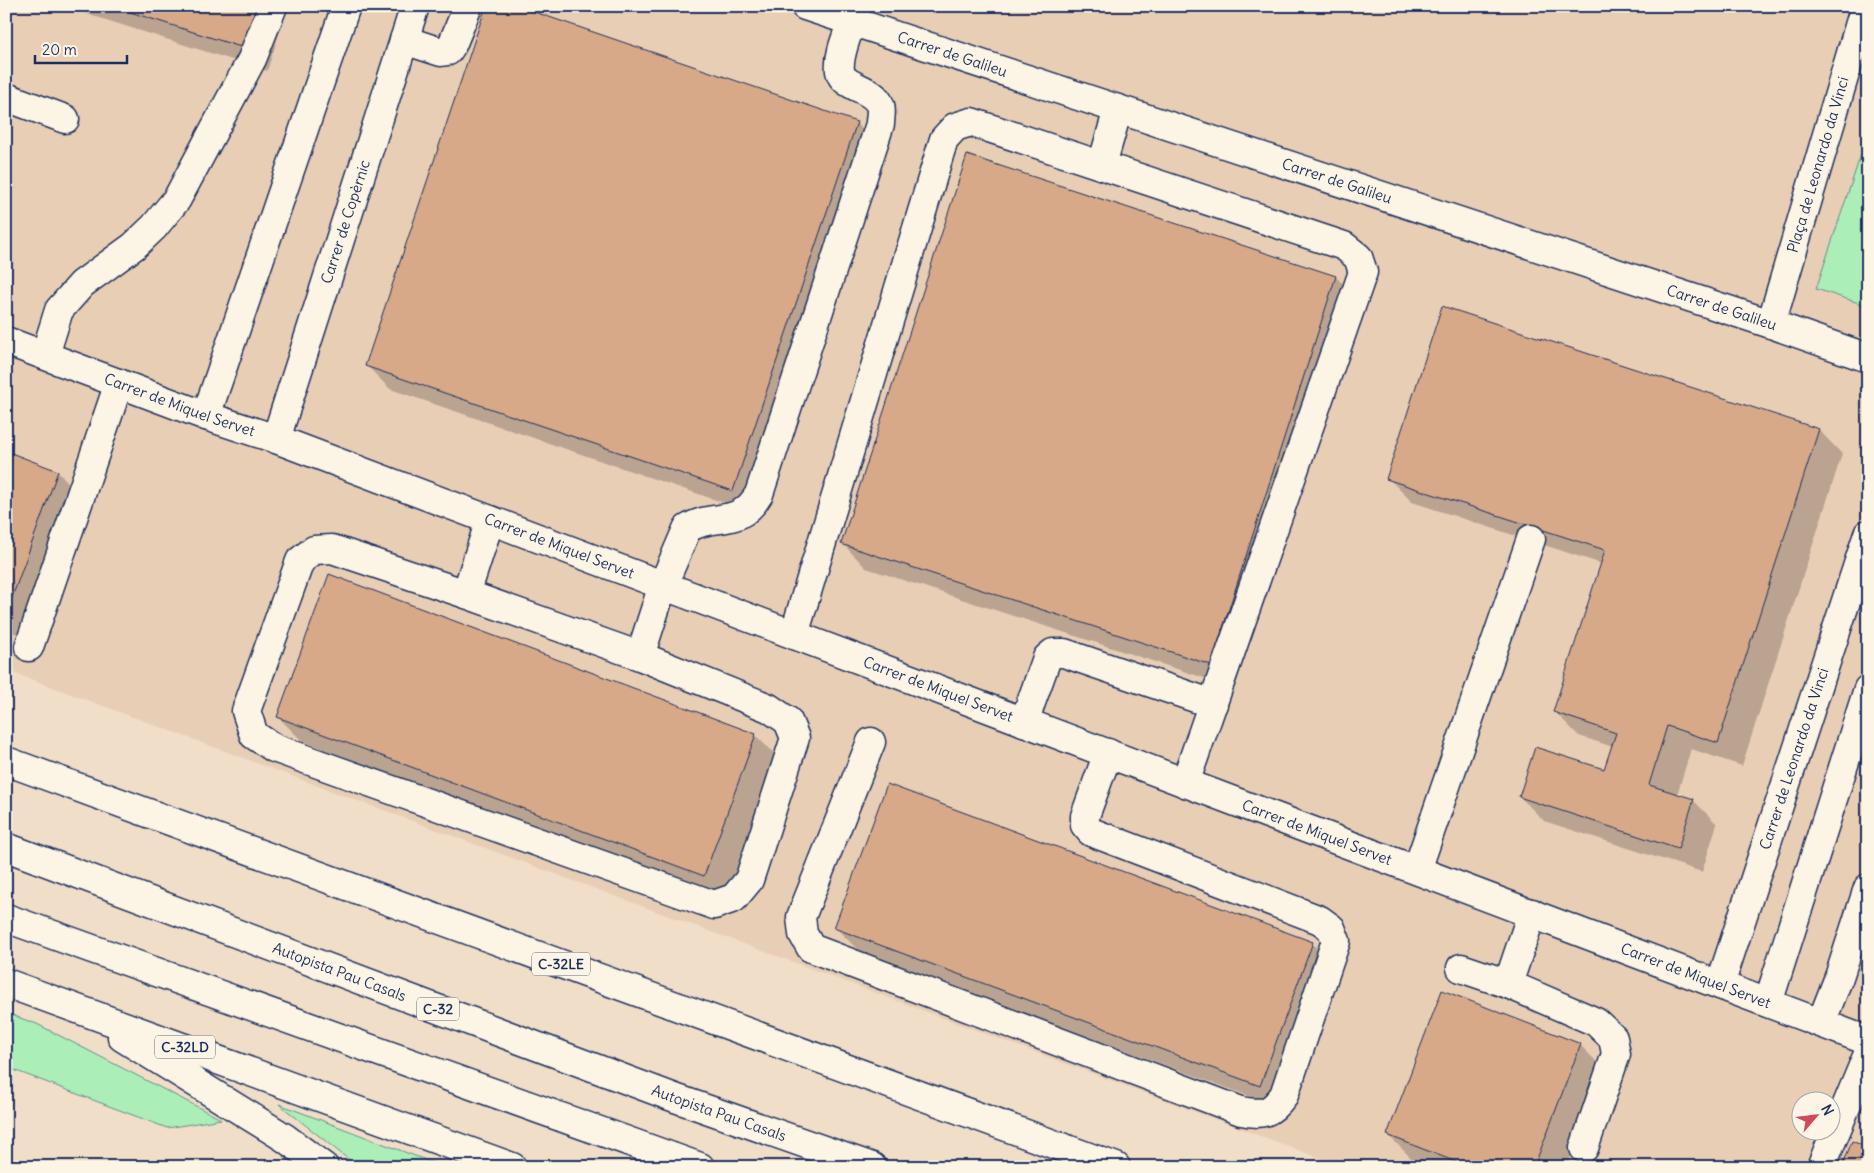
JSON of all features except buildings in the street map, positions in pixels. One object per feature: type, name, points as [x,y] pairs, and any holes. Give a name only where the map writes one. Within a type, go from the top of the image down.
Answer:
[{"type":"main road","points":[[45,355],[59,310],[82,284],[134,246],[154,227],[177,199],[252,59],[273,6]]},
{"type":"main road","points":[[206,416],[346,6]]},
{"type":"main road","name":"Carrer de Copèrnic","points":[[276,439],[415,6]]},
{"type":"main road","points":[[404,40],[441,52],[448,51],[468,6]]},
{"type":"main road","name":"Carrer de Galileu","points":[[805,6],[1771,324],[1868,358]]},
{"type":"main road","name":"Plaça de Leonardo da Vinci","points":[[1771,324],[1866,6]]},
{"type":"main road","points":[[640,656],[663,585],[687,530],[693,525],[729,519],[743,513],[752,506],[758,494],[880,124],[881,106],[873,94],[845,80],[840,71],[842,55],[852,21]]},
{"type":"main road","points":[[6,97],[65,118]]},
{"type":"main road","points":[[1102,166],[1118,109]]},
{"type":"main road","points":[[794,635],[944,140],[955,126],[971,122],[1344,246],[1358,257],[1363,272],[1186,783]]},
{"type":"main road","name":"Carrer de Miquel Servet","points":[[6,341],[206,416],[276,439],[1868,1040]]},
{"type":"main road","points":[[29,647],[118,383]]},
{"type":"main road","points":[[466,594],[490,520]]},
{"type":"main road","name":"Carrer de Leonardo da Vinci","points":[[1720,985],[1868,534]]},
{"type":"main road","points":[[1418,870],[1531,539]]},
{"type":"main road","points":[[332,549],[640,656],[769,708],[788,721],[795,738],[748,880],[734,898],[714,905],[274,748],[254,735],[246,711],[300,561],[314,550],[332,549]]},
{"type":"main road","points":[[1024,722],[1047,658],[1054,653],[1064,652],[1213,704]]},
{"type":"main road","points":[[1768,1003],[1868,689]]},
{"type":"main road","points":[[871,742],[801,917],[803,934],[811,948],[1241,1111],[1259,1114],[1274,1108],[1284,1095],[1336,941],[1331,928],[1320,920],[1091,832],[1086,825],[1084,816],[1108,753]]},
{"type":"main road","name":"C-32LE","points":[[6,762],[1116,1167]]},
{"type":"main road","name":"Autopista Pau Casals","points":[[6,847],[675,1098],[872,1167]]},
{"type":"main road","points":[[1821,1023],[1839,977],[1868,888]]},
{"type":"main road","points":[[1508,984],[1532,913]]},
{"type":"main road","points":[[6,918],[599,1129],[700,1167]]},
{"type":"main road","points":[[1461,968],[1508,984],[1596,1022],[1613,1038],[1616,1054],[1584,1148]]},
{"type":"main road","name":"C-32LD","points":[[6,983],[512,1167]]},
{"type":"main road","points":[[72,1006],[285,1138],[324,1167]]},
{"type":"main road","points":[[1821,1167],[1859,1100],[1868,1054]]},
{"type":"main road","points":[[599,1129],[680,1167]]},
{"type":"shaded area","points":[[6,6],[1868,6],[1868,1167],[1344,1167],[6,670]]},
{"type":"green space","points":[[1868,133],[1868,306],[1816,289]]},
{"type":"green space","points":[[6,1013],[37,1024],[221,1119],[167,1128],[6,1067]]},
{"type":"green space","points":[[279,1104],[444,1167],[358,1167]]}]
